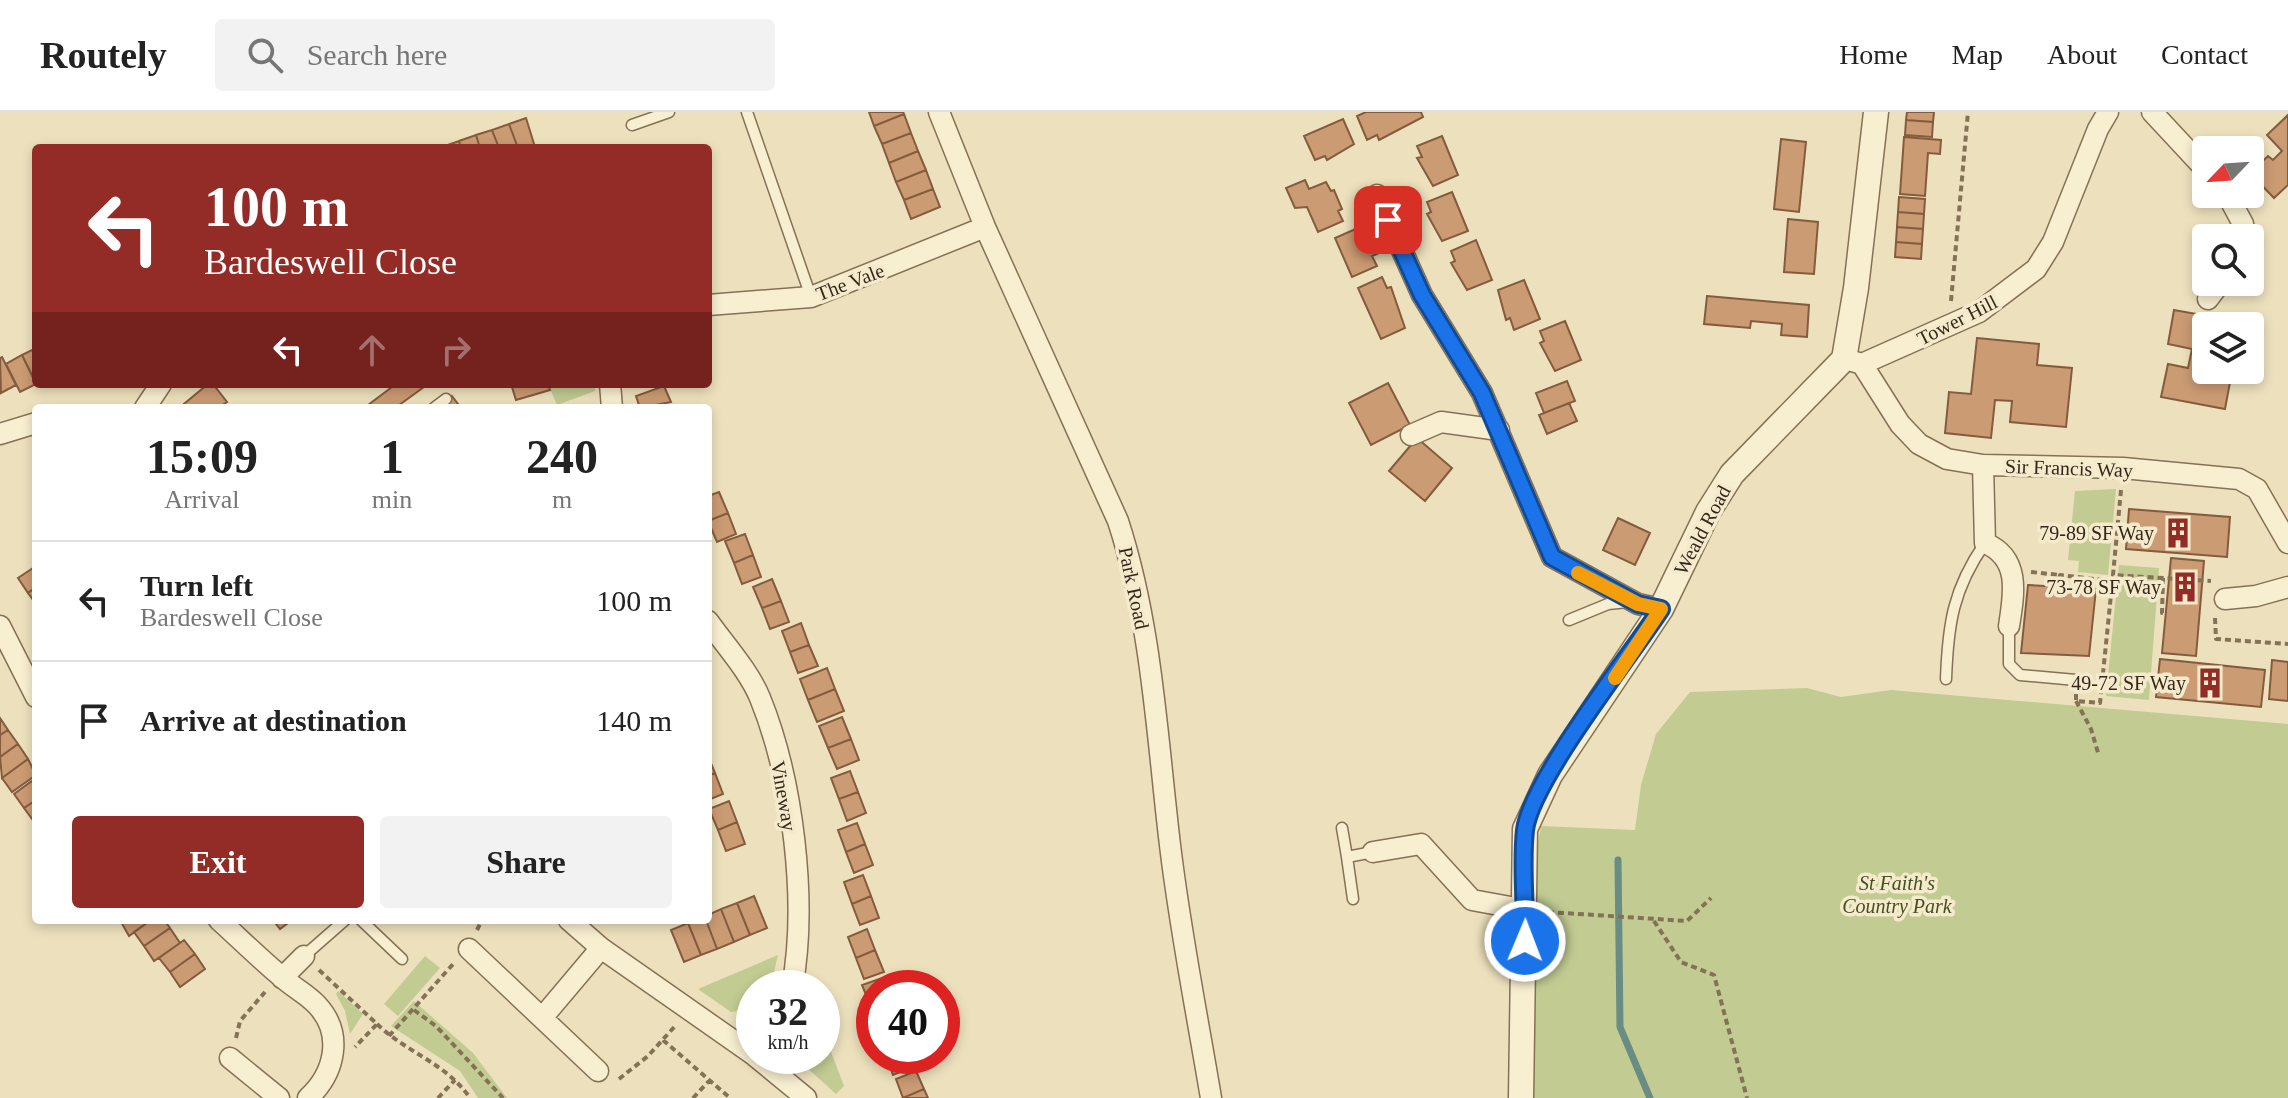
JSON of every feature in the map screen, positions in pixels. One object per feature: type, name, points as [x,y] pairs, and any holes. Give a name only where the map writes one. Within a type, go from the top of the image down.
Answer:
[{"type":"street","name":"Park Road","points":[[939,112],[985,227],[1118,521],[1132,564],[1142,612],[1174,878],[1211,1098]]},
{"type":"street","points":[[1853,361],[1856,288],[1876,112]]},
{"type":"street","name":"Tower Hill","points":[[1853,361],[1979,312],[2036,269],[2053,242],[2098,129],[2108,112]]},
{"type":"street","points":[[2152,112],[2192,155]]},
{"type":"street","points":[[1377,195],[1422,295],[1482,393],[1552,557],[1650,606]]},
{"type":"street","name":"The Vale","points":[[712,305],[811,297],[985,227]]},
{"type":"street","name":"Sir Francis Way","points":[[1853,361],[1887,409],[1919,444],[1947,459],[1983,465],[2123,468],[2239,479],[2257,489],[2288,543]]},
{"type":"street","name":"Weald Road","points":[[1521,1098],[1525,829],[1531,810],[1650,606],[1732,474],[1853,361]]},
{"type":"street","points":[[1411,435],[1441,422],[1499,430]]},
{"type":"street","points":[[0,434],[32,424]]},
{"type":"street","points":[[1983,465],[1985,543],[2002,554],[2014,576],[2009,626]]},
{"type":"street","points":[[2220,607],[2288,587]]},
{"type":"street","points":[[0,626],[32,689]]},
{"type":"street","name":"Vineway","points":[[712,627],[759,695],[779,763],[790,821],[798,925],[794,970]]},
{"type":"street","points":[[1373,852],[1421,844],[1472,900],[1526,910]]},
{"type":"street","points":[[223,924],[318,1006],[331,1025],[335,1041],[316,1091],[339,1098]]},
{"type":"street","points":[[574,924],[601,948],[736,1042]]},
{"type":"street","points":[[542,1018],[601,948]]},
{"type":"street","points":[[469,949],[606,1077]]},
{"type":"street","points":[[281,976],[304,956]]},
{"type":"street","points":[[230,1058],[279,1098]]},
{"type":"street","points":[[778,1074],[806,1098]]},
{"type":"lane","points":[[632,125],[669,112]]},
{"type":"lane","points":[[747,112],[811,297]]},
{"type":"lane","points":[[439,404],[446,399]]},
{"type":"lane","points":[[1946,679],[1955,594],[1985,543]]},
{"type":"lane","points":[[1569,620],[1608,604],[1650,606]]},
{"type":"lane","points":[[2009,626],[2009,664],[2020,675],[2076,680]]},
{"type":"lane","points":[[1342,828],[1353,899]]},
{"type":"lane","points":[[1347,857],[1373,852]]},
{"type":"lane","points":[[304,956],[340,924]]},
{"type":"lane","points":[[365,924],[402,959]]},
{"type":"path","points":[[1948,325],[1968,112]]},
{"type":"path","points":[[2076,701],[2100,703],[2123,468]]},
{"type":"path","points":[[2058,587],[2060,575],[2224,582],[2216,639],[2288,644]]},
{"type":"path","points":[[2163,578],[2162,613],[2166,614]]},
{"type":"path","points":[[2076,680],[2076,701],[2091,729],[2099,756]]},
{"type":"path","points":[[1526,910],[1687,921],[1711,898]]},
{"type":"path","points":[[1654,921],[1681,962],[1714,975],[1747,1098]]},
{"type":"path","points":[[389,1036],[469,949]]},
{"type":"path","points":[[230,1058],[240,1021],[281,976]]},
{"type":"path","points":[[413,1009],[455,1045],[503,1098]]},
{"type":"path","points":[[606,1077],[630,1072],[688,1011]]},
{"type":"path","points":[[377,1024],[389,1036],[436,1063],[470,1098]]},
{"type":"path","points":[[663,1040],[730,1098]]},
{"type":"path","points":[[438,1098],[455,1080]]},
{"type":"path","points":[[693,1098],[709,1081]]},
{"type":"green space","points":[[550,388],[595,388],[595,391],[557,404]]},
{"type":"green space","points":[[2116,489],[2108,575],[2078,572],[2079,561],[2068,560],[2075,491]]},
{"type":"green space","points":[[2119,565],[2159,568],[2149,700],[2106,696]]},
{"type":"green space","name":"St Faith's Country Park","points":[[1807,688],[1841,697],[1891,690],[2288,724],[2288,1098],[1521,1098],[1526,910],[1541,826],[1635,830],[1641,785],[1656,734],[1690,692]]},
{"type":"green space","points":[[778,955],[774,970],[743,970]]},
{"type":"green space","points":[[425,956],[440,968],[398,1016],[384,1004]]},
{"type":"green space","points":[[736,973],[736,1011],[731,1012],[698,989]]},
{"type":"green space","points":[[338,991],[363,1014],[350,1034],[345,1011],[336,994]]},
{"type":"green space","points":[[414,1001],[473,1053],[507,1098],[478,1098],[460,1071],[391,1026]]},
{"type":"green space","points":[[814,1074],[839,1074],[844,1086],[836,1094]]},
{"type":"building","points":[[869,112],[903,112],[904,114],[874,126]]},
{"type":"building","points":[[1366,112],[1421,112],[1423,117],[1379,140],[1377,135],[1367,140],[1357,116]]},
{"type":"building","points":[[1907,112],[1934,112],[1933,122],[1906,120]]},
{"type":"building","points":[[904,114],[911,133],[882,144],[874,126]]},
{"type":"building","points":[[2288,115],[2288,185],[2274,198],[2264,188],[2264,160],[2268,156],[2273,160],[2282,151],[2267,135]]},
{"type":"building","points":[[526,118],[534,144],[516,144],[509,124]]},
{"type":"building","points":[[1343,119],[1354,144],[1327,160],[1325,156],[1315,160],[1304,136]]},
{"type":"building","points":[[1906,120],[1933,122],[1932,137],[1905,135]]},
{"type":"building","points":[[509,124],[516,144],[497,144],[492,130]]},
{"type":"building","points":[[492,130],[497,144],[479,144],[476,135]]},
{"type":"building","points":[[911,133],[918,151],[889,163],[882,144]]},
{"type":"building","points":[[476,135],[479,144],[460,144],[459,141]]},
{"type":"building","points":[[1442,136],[1458,175],[1433,186],[1417,158],[1422,157],[1417,146]]},
{"type":"building","points":[[1904,137],[1941,140],[1940,154],[1928,153],[1925,196],[1900,194]]},
{"type":"building","points":[[1781,139],[1806,142],[1799,212],[1774,209]]},
{"type":"building","points":[[918,151],[926,170],[896,182],[889,163]]},
{"type":"building","points":[[926,170],[933,189],[904,200],[896,182]]},
{"type":"building","points":[[1305,180],[1309,189],[1326,182],[1331,191],[1334,190],[1343,221],[1318,232],[1307,207],[1295,208],[1286,188]]},
{"type":"building","points":[[933,189],[940,207],[911,219],[904,200]]},
{"type":"building","points":[[1452,192],[1468,231],[1442,241],[1427,214],[1431,212],[1427,202]]},
{"type":"building","points":[[1899,197],[1925,199],[1924,214],[1898,212]]},
{"type":"building","points":[[1898,212],[1924,214],[1923,229],[1897,227]]},
{"type":"building","points":[[1788,219],[1818,222],[1814,274],[1784,272]]},
{"type":"building","points":[[1360,227],[1377,254],[1372,256],[1377,266],[1352,277],[1335,238]]},
{"type":"building","points":[[1897,227],[1923,229],[1922,244],[1896,242]]},
{"type":"building","points":[[1476,240],[1492,280],[1467,290],[1451,263],[1455,261],[1451,251]]},
{"type":"building","points":[[1896,242],[1922,244],[1921,259],[1895,257]]},
{"type":"building","points":[[1382,277],[1387,288],[1391,287],[1405,328],[1381,339],[1358,288]]},
{"type":"building","points":[[1524,280],[1540,319],[1514,330],[1510,318],[1506,320],[1498,290]]},
{"type":"building","points":[[1707,296],[1809,305],[1807,337],[1781,335],[1782,324],[1751,321],[1750,328],[1704,324]]},
{"type":"building","points":[[2174,310],[2192,313],[2192,349],[2168,344]]},
{"type":"building","points":[[1565,321],[1581,360],[1555,371],[1540,343],[1544,341],[1540,331]]},
{"type":"building","points":[[1977,338],[2039,344],[2037,365],[2072,368],[2066,427],[2010,422],[2012,401],[1995,400],[1991,438],[1945,433],[1949,392],[1971,394]]},
{"type":"building","points":[[2192,349],[2192,384],[2230,384],[2225,409],[2161,397],[2168,364],[2188,368]]},
{"type":"building","points":[[32,350],[32,375],[22,355]]},
{"type":"building","points":[[22,355],[32,376],[32,386],[20,392],[6,364]]},
{"type":"building","points":[[0,358],[16,385],[1,393]]},
{"type":"building","points":[[1567,381],[1575,401],[1544,413],[1536,393]]},
{"type":"building","points":[[1388,383],[1410,425],[1371,445],[1349,403]]},
{"type":"building","points":[[203,388],[216,388],[227,402],[224,404],[184,404]]},
{"type":"building","points":[[391,388],[423,388],[401,404],[369,404]]},
{"type":"building","points":[[512,388],[550,390],[516,400]]},
{"type":"building","points":[[665,388],[671,402],[639,404],[636,396]]},
{"type":"building","points":[[452,396],[458,404],[441,404]]},
{"type":"building","points":[[1569,403],[1577,421],[1547,434],[1539,415]]},
{"type":"building","points":[[1417,438],[1452,468],[1425,501],[1389,471]]},
{"type":"building","points":[[719,492],[728,513],[712,519],[712,495]]},
{"type":"building","name":"79-89 SF Way","points":[[2129,509],[2230,517],[2227,557],[2126,549]]},
{"type":"building","points":[[728,513],[736,534],[717,542],[712,519]]},
{"type":"building","points":[[1618,518],[1650,533],[1635,565],[1603,550]]},
{"type":"building","points":[[745,534],[753,555],[734,563],[725,541]]},
{"type":"building","points":[[753,555],[761,577],[742,584],[734,563]]},
{"type":"building","name":"73-78 SF Way","points":[[2171,558],[2204,561],[2196,656],[2162,653]]},
{"type":"building","points":[[32,569],[32,590],[28,593],[18,578]]},
{"type":"building","points":[[772,579],[781,601],[762,608],[753,587]]},
{"type":"building","points":[[2028,585],[2096,589],[2089,656],[2021,653]]},
{"type":"building","points":[[781,601],[789,622],[770,629],[762,608]]},
{"type":"building","points":[[801,623],[809,645],[790,652],[782,631]]},
{"type":"building","points":[[809,645],[818,666],[798,673],[790,652]]},
{"type":"building","name":"49-72 SF Way","points":[[2160,659],[2265,670],[2261,707],[2156,697]]},
{"type":"building","points":[[2272,660],[2288,662],[2288,701],[2269,699]]},
{"type":"building","points":[[827,668],[835,689],[808,700],[800,679]]},
{"type":"building","points":[[835,689],[844,711],[817,722],[808,700]]},
{"type":"building","points":[[842,717],[851,739],[828,748],[819,726]]},
{"type":"building","points":[[0,718],[8,730],[0,735]]},
{"type":"building","points":[[8,730],[18,744],[0,757],[0,735]]},
{"type":"building","points":[[851,739],[859,760],[837,769],[828,748]]},
{"type":"building","points":[[18,744],[28,759],[2,778],[0,757]]},
{"type":"building","points":[[28,759],[32,778],[12,792],[2,778]]},
{"type":"building","points":[[850,771],[858,792],[839,799],[831,778]]},
{"type":"building","points":[[715,773],[723,794],[712,798],[712,774]]},
{"type":"building","points":[[32,781],[32,803],[24,808],[14,794]]},
{"type":"building","points":[[858,792],[866,813],[847,821],[839,799]]},
{"type":"building","points":[[729,801],[737,822],[718,830],[712,808]]},
{"type":"building","points":[[32,803],[32,819],[24,808]]},
{"type":"building","points":[[737,822],[745,844],[726,851],[718,830]]},
{"type":"building","points":[[857,823],[865,844],[846,852],[838,830]]},
{"type":"building","points":[[865,844],[873,865],[854,873],[846,852]]},
{"type":"building","points":[[863,875],[871,896],[852,904],[844,882]]},
{"type":"building","points":[[754,896],[767,928],[750,935],[737,903]]},
{"type":"building","points":[[871,896],[879,918],[860,925],[852,904]]},
{"type":"building","points":[[737,903],[750,935],[734,942],[721,909]]},
{"type":"building","points":[[721,909],[734,942],[717,949],[708,924],[712,924],[712,913]]},
{"type":"building","points":[[122,924],[146,924],[129,936]]},
{"type":"building","points":[[145,924],[167,924],[170,928],[144,946],[134,932]]},
{"type":"building","points":[[688,924],[708,924],[717,949],[701,955]]},
{"type":"building","points":[[688,924],[701,955],[684,962],[671,930]]},
{"type":"building","points":[[170,928],[180,943],[154,961],[144,946]]},
{"type":"building","points":[[867,929],[875,950],[856,958],[848,937]]},
{"type":"building","points":[[184,940],[195,954],[170,972],[159,958]]},
{"type":"building","points":[[875,950],[883,970],[861,970],[856,958]]},
{"type":"building","points":[[195,954],[205,969],[180,987],[170,972]]},
{"type":"building","points":[[917,1074],[924,1089],[903,1098],[896,1079]]},
{"type":"building","points":[[924,1089],[928,1098],[903,1098]]},
{"type":"waterway","points":[[1618,860],[1620,1027],[1650,1098]]},
{"type":"slow traffic","points":[[1578,573],[1638,604],[1661,609],[1615,678]]},
{"type":"place","name":"79-89 SF Way","points":[[2178,533]]},
{"type":"place","name":"73-78 SF Way","points":[[2185,587]]},
{"type":"place","name":"49-72 SF Way","points":[[2210,683]]},
{"type":"route","points":[[1388,220],[1422,295],[1482,393],[1552,557],[1638,604],[1661,609],[1587,716],[1531,810],[1525,829],[1525,941]]}]
